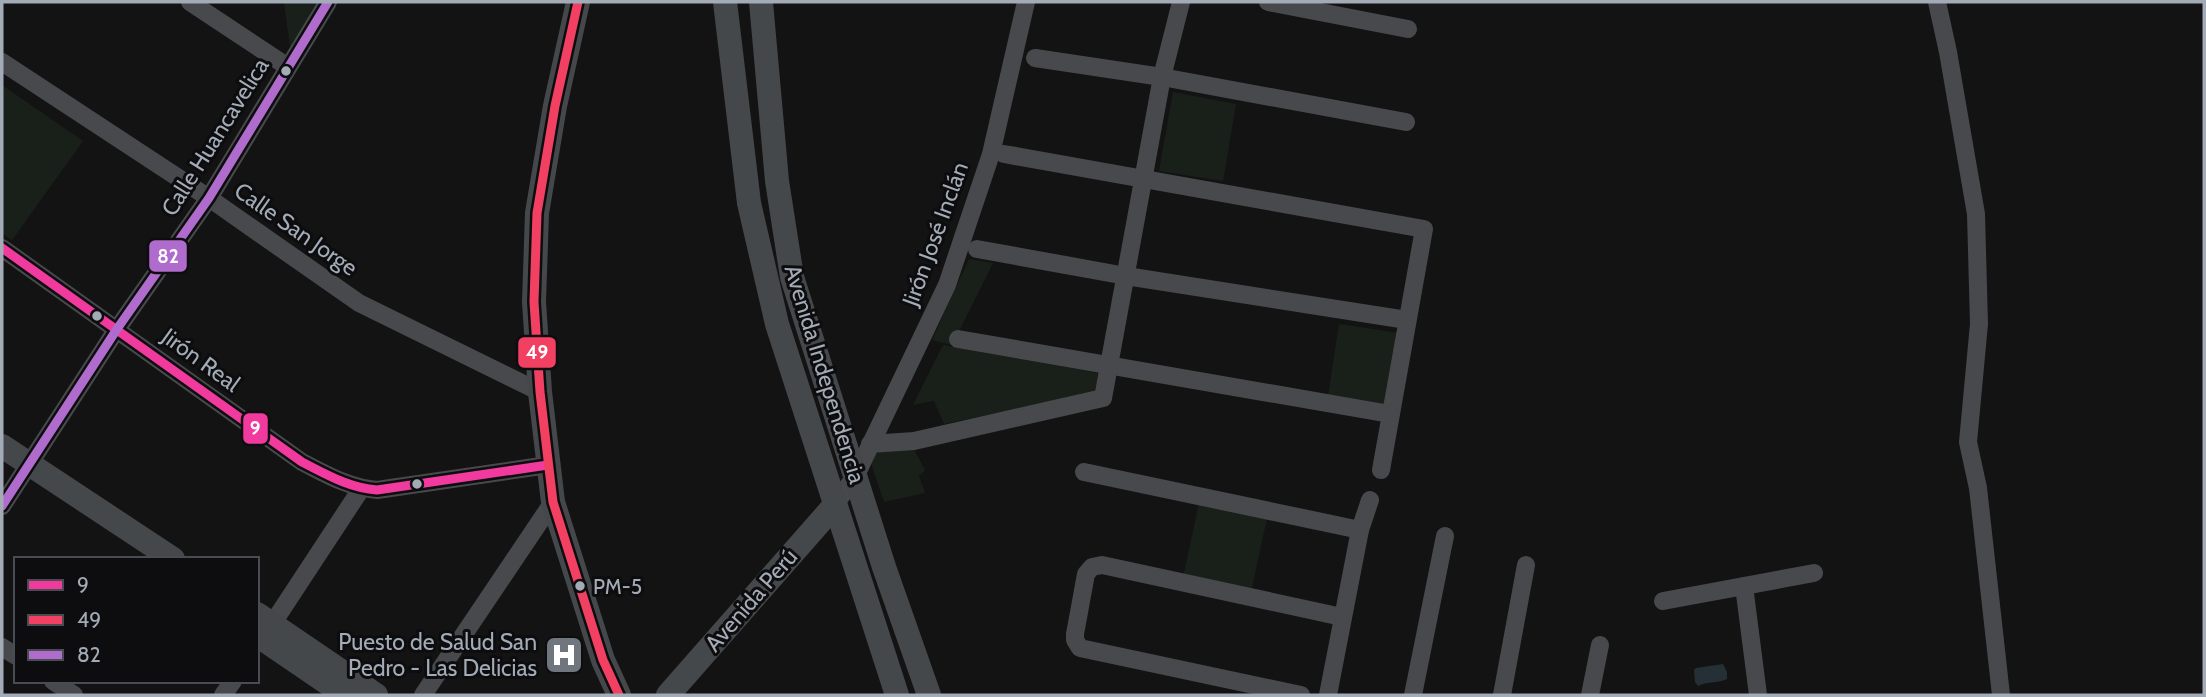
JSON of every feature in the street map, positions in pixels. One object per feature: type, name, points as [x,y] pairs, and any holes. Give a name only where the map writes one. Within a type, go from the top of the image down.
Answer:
[{"type":"street","points":[[190,2],[288,67]]},
{"type":"street","name":"Calle Huancavelica","points":[[2,506],[17,468],[209,198],[328,2]]},
{"type":"street","points":[[578,2],[555,106],[537,213],[534,302],[540,392],[553,502],[603,660],[619,695]]},
{"type":"street","name":"Avenida Independencia","points":[[725,2],[749,203],[777,324],[897,695]]},
{"type":"street","name":"Avenida Independencia","points":[[761,2],[777,181],[792,277],[884,567],[929,695]]},
{"type":"street","name":"Jirón José Inclán","points":[[834,506],[856,475],[947,285],[991,154],[1026,2]]},
{"type":"street","points":[[870,444],[914,441],[1103,398],[1163,77],[1181,2]]},
{"type":"street","points":[[1268,2],[1408,29]]},
{"type":"street","points":[[1937,2],[1951,65],[1976,214],[1979,324],[1968,442],[1978,488],[2001,695]]},
{"type":"street","points":[[1035,58],[1163,77],[1406,122]]},
{"type":"street","name":"Calle San Jorge","points":[[2,62],[209,198],[359,303],[540,392]]},
{"type":"street","points":[[1004,155],[1424,229],[1381,470]]},
{"type":"street","name":"Jirón Real","points":[[2,248],[302,462],[361,489],[403,487],[548,465]]},
{"type":"street","points":[[977,249],[1126,276],[1406,320]]},
{"type":"street","points":[[777,324],[804,314]]},
{"type":"street","points":[[958,339],[1390,414]]},
{"type":"street","points":[[2,446],[17,468],[140,557]]},
{"type":"street","points":[[17,468],[170,557]]},
{"type":"street","points":[[1084,472],[1360,530]]},
{"type":"street","points":[[261,632],[361,489]]},
{"type":"street","points":[[1328,695],[1360,530],[1370,500]]},
{"type":"street","points":[[423,695],[553,502]]},
{"type":"street","name":"Avenida Perú","points":[[668,695],[834,506]]},
{"type":"street","points":[[1413,695],[1445,536]]},
{"type":"street","points":[[1301,695],[1239,689],[1080,648],[1075,634],[1089,570],[1102,565],[1342,617]]},
{"type":"street","points":[[1502,695],[1526,565]]},
{"type":"street","points":[[1663,601],[1814,573]]},
{"type":"street","points":[[1744,586],[1758,695]]},
{"type":"street","points":[[261,632],[345,695]]},
{"type":"street","points":[[261,632],[376,695]]},
{"type":"street","points":[[1590,695],[1600,645]]},
{"type":"street","points":[[56,683],[74,695]]},
{"type":"shaded area","points":[[284,2],[319,2],[290,47]]},
{"type":"shaded area","points":[[2,85],[83,141],[12,240],[2,233]]},
{"type":"shaded area","points":[[1173,92],[1236,104],[1223,181],[1159,171]]},
{"type":"shaded area","points":[[969,259],[993,263],[952,345],[932,340]]},
{"type":"shaded area","points":[[1339,324],[1399,333],[1386,409],[1328,397]]},
{"type":"shaded area","points":[[943,345],[1098,373],[1095,392],[944,424],[934,401],[913,405]]},
{"type":"shaded area","points":[[912,446],[925,470],[919,476],[925,493],[884,502],[871,463],[871,454]]},
{"type":"shaded area","points":[[1199,503],[1267,518],[1251,592],[1183,578]]},
{"type":"shaded area","points":[[1723,664],[1727,679],[1698,686],[1695,682],[1696,668]]},
{"type":"transit line","name":"82","points":[[2,506],[117,329],[209,198],[328,2]]},
{"type":"transit line","name":"49","points":[[578,2],[555,106],[537,213],[534,302],[540,392],[553,502],[603,660],[619,695]]},
{"type":"transit line","name":"9","points":[[2,248],[302,462],[338,480],[377,490],[548,465]]},
{"type":"place","name":"PM-5","points":[[580,586]]},
{"type":"place","name":"Puesto de Salud San Pedro - Las Delicias","points":[[564,655]]}]
